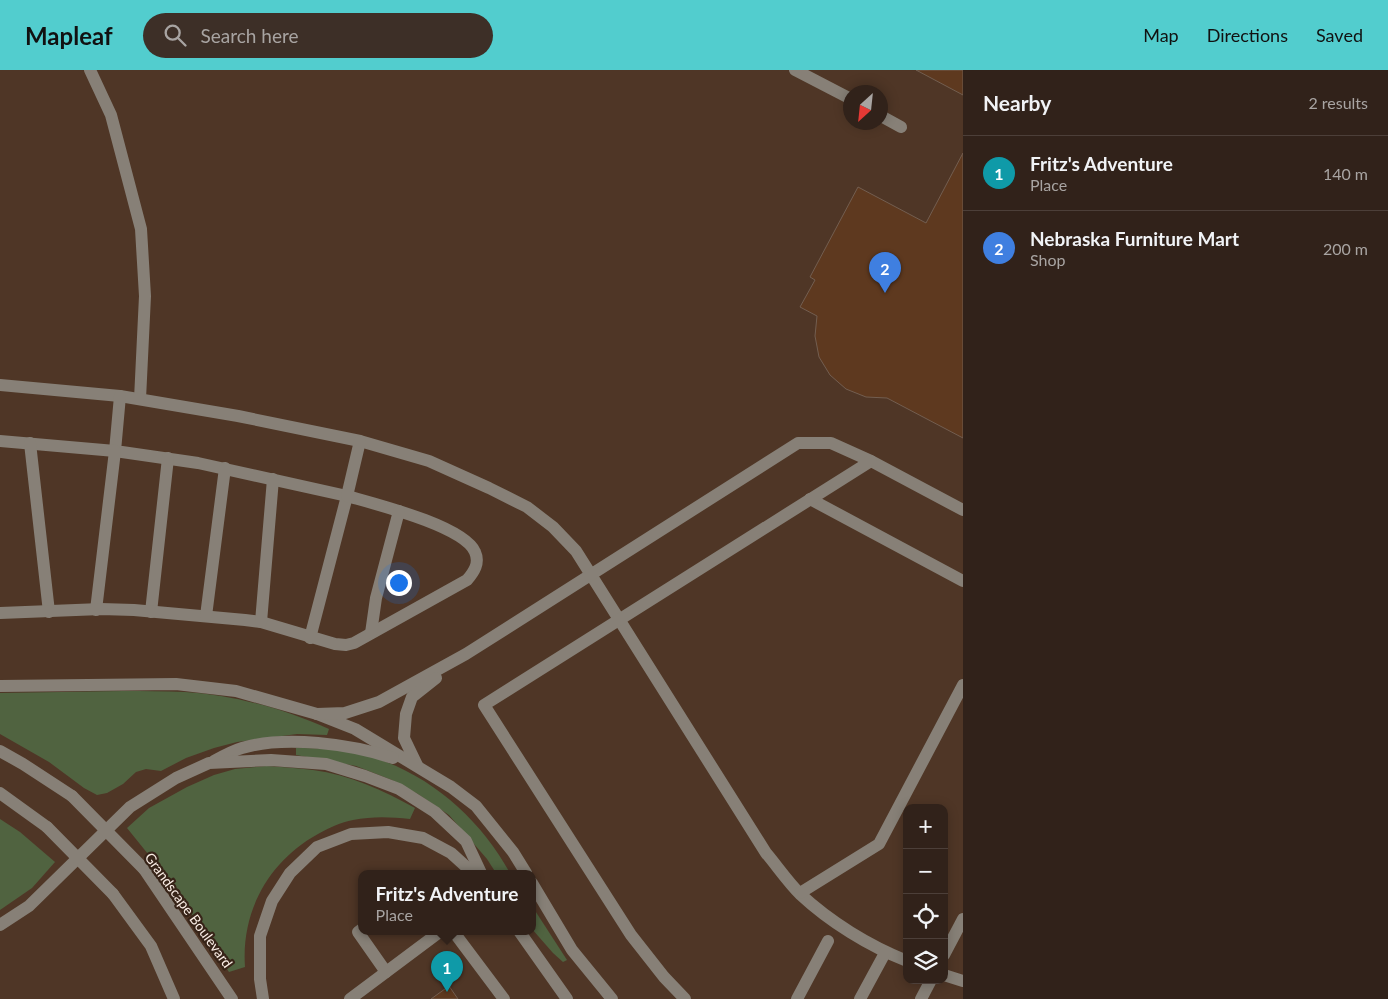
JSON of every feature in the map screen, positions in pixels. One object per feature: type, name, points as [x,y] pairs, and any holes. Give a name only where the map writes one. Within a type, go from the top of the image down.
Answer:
[{"type":"street","points":[[90,70],[110,115],[141,229],[145,296],[140,399]]},
{"type":"street","points":[[796,70],[843,96]]},
{"type":"street","points":[[888,120],[901,127]]},
{"type":"street","points":[[0,385],[140,399],[238,416],[360,441],[429,461],[527,507],[553,527],[576,551],[592,574],[766,853],[800,893],[837,923],[885,953],[903,960]]},
{"type":"street","points":[[96,610],[120,396]]},
{"type":"street","points":[[0,441],[115,451],[168,458],[224,468],[347,496],[399,511],[448,530],[468,542],[475,552],[477,561],[474,571],[467,580],[354,643],[346,644],[335,644],[310,638],[261,622],[206,616],[96,610],[0,613]]},
{"type":"street","points":[[310,638],[360,441]]},
{"type":"street","points":[[30,443],[49,612]]},
{"type":"street","points":[[317,714],[345,713],[379,702],[466,654],[798,443],[831,443],[871,461],[963,510]]},
{"type":"street","points":[[151,612],[168,458]]},
{"type":"street","points":[[685,999],[664,977],[631,936],[484,706],[871,461]]},
{"type":"street","points":[[206,616],[224,468]]},
{"type":"street","points":[[261,622],[273,479]]},
{"type":"street","points":[[810,499],[963,581]]},
{"type":"street","points":[[371,633],[376,598],[399,511]]},
{"type":"street","points":[[417,765],[404,738],[406,714],[412,697],[466,654]]},
{"type":"street","points":[[0,686],[176,684],[236,691],[317,714],[356,729],[451,787],[476,806],[513,852],[524,870]]},
{"type":"street","points":[[800,893],[879,844],[963,684]]},
{"type":"street","points":[[0,924],[29,906],[130,807],[176,778],[242,748],[279,742],[328,743],[372,751],[417,765]]},
{"type":"street","name":"Grandscape Boulevard","points":[[0,751],[72,796],[144,869],[232,999]]},
{"type":"street","points":[[209,763],[271,760],[326,764],[374,779],[399,789],[435,812],[466,841],[480,870]]},
{"type":"street","points":[[0,793],[47,827],[113,894],[151,946],[174,999]]},
{"type":"street","points":[[263,999],[260,979],[260,936],[272,901],[290,872],[317,848],[351,834],[388,832],[424,838],[451,853],[470,870]]},
{"type":"street","points":[[536,890],[572,950],[612,999]]},
{"type":"street","points":[[948,947],[963,919]]},
{"type":"street","points":[[360,935],[386,972]]},
{"type":"street","points":[[350,999],[436,935]]},
{"type":"street","points":[[456,935],[504,999]]},
{"type":"street","points":[[522,935],[567,999]]},
{"type":"street","points":[[797,999],[828,941]]},
{"type":"street","points":[[860,999],[885,953]]},
{"type":"street","points":[[948,977],[963,981]]},
{"type":"street","points":[[921,999],[929,984]]},
{"type":"shaded area","points":[[0,70],[963,70],[963,999],[0,999]]},
{"type":"green space","points":[[185,692],[222,696],[277,709],[329,729],[327,735],[297,734],[237,742],[214,748],[186,758],[161,771],[146,769],[136,772],[123,784],[107,793],[97,795],[84,788],[49,762],[0,734],[0,693]]},
{"type":"green space","points":[[296,748],[357,753],[381,760],[404,770],[426,782],[465,813],[482,832],[508,870],[494,870],[487,859],[449,815],[418,794],[392,780],[356,766],[296,755]]},
{"type":"green space","points":[[266,766],[327,772],[353,779],[391,795],[415,808],[410,819],[368,818],[349,821],[331,827],[301,845],[285,858],[272,873],[253,907],[245,946],[245,967],[229,972],[169,880],[127,828],[149,808],[187,787],[214,775],[235,769]]},
{"type":"green space","points":[[0,819],[20,832],[55,862],[32,888],[0,910]]},
{"type":"green space","points":[[536,912],[567,960],[563,962],[536,934]]},
{"type":"building","points":[[916,70],[963,70],[963,95]]},
{"type":"building","points":[[963,153],[963,438],[887,398],[866,397],[846,389],[830,375],[819,357],[815,336],[817,316],[800,307],[815,280],[810,277],[858,187],[926,223]]},
{"type":"building","points":[[449,986],[458,999],[431,999]]},
{"type":"place","name":"Nebraska Furniture Mart","points":[[885,293]]},
{"type":"place","name":"Fritz's Adventure","points":[[447,992]]}]
